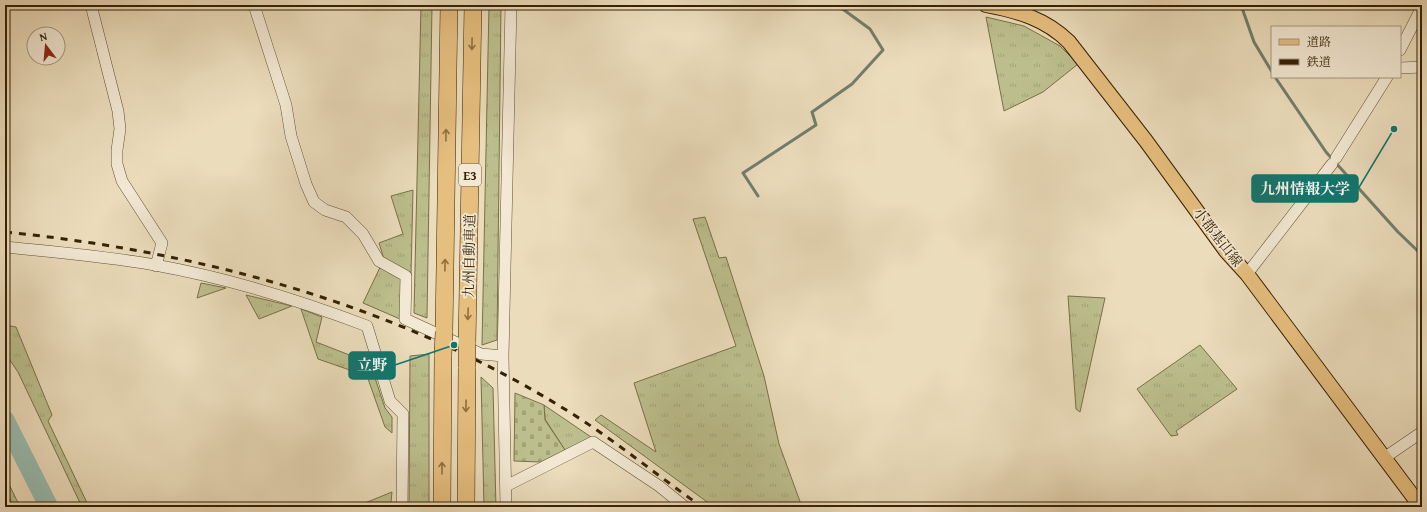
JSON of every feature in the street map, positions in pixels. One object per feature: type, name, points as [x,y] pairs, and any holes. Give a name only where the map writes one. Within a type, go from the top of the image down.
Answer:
[{"type":"highway","name":"九州自動車道","points":[[442,507],[449,5]]},
{"type":"highway","name":"九州自動車道","points":[[466,507],[467,344],[473,5]]},
{"type":"main road","name":"小郡基山線","points":[[986,5],[1020,12],[1038,19],[1069,42],[1146,141],[1226,251],[1247,274],[1420,507]]},
{"type":"street","points":[[91,5],[118,111],[120,130],[117,150],[118,164],[122,181],[162,243],[156,266]]},
{"type":"street","points":[[254,5],[286,105],[291,136],[306,184],[314,202],[325,210],[346,217],[363,234],[379,260],[406,276],[405,319],[481,354],[503,356]]},
{"type":"street","points":[[506,507],[503,356],[511,5]]},
{"type":"street","points":[[1401,48],[1422,7]]},
{"type":"street","points":[[1401,68],[1422,67]]},
{"type":"street","points":[[1247,274],[1334,161],[1386,78]]},
{"type":"street","points":[[5,247],[98,256],[156,266],[257,289],[339,315],[367,326],[390,401],[403,414],[402,507]]},
{"type":"street","points":[[1384,458],[1422,432]]},
{"type":"street","points":[[506,486],[593,442],[659,486],[685,507]]},
{"type":"green space","points":[[421,5],[432,5],[427,318],[414,313]]},
{"type":"green space","points":[[489,5],[501,5],[497,340],[482,345]]},
{"type":"green space","points":[[986,17],[1024,26],[1060,46],[1078,64],[1043,92],[1004,111]]},
{"type":"green space","points":[[413,190],[411,274],[400,319],[363,303],[384,259],[379,243],[403,234],[391,196]]},
{"type":"green space","points":[[705,217],[719,258],[726,257],[764,376],[779,444],[802,507],[714,507],[595,420],[601,415],[656,452],[634,383],[736,346],[693,219]]},
{"type":"green space","points":[[201,283],[226,288],[197,298]]},
{"type":"green space","points":[[246,295],[292,306],[259,319]]},
{"type":"green space","points":[[1068,296],[1105,298],[1080,412],[1076,409]]},
{"type":"green space","points":[[301,309],[322,317],[316,342],[370,363],[385,408],[392,417],[392,433],[385,427],[367,376],[318,359]]},
{"type":"green space","points":[[5,325],[16,327],[52,415],[48,421],[89,507],[82,507],[18,372],[5,353]]},
{"type":"green space","points":[[1200,345],[1237,389],[1176,431],[1178,435],[1171,436],[1137,389]]},
{"type":"green space","points":[[429,354],[429,507],[409,507],[410,356]]},
{"type":"green space","points":[[481,377],[493,388],[496,507],[484,507]]},
{"type":"green space","points":[[515,393],[544,405],[545,420],[565,450],[541,462],[514,461]]},
{"type":"green space","points":[[544,405],[591,437],[565,450],[545,419]]},
{"type":"green space","points":[[5,476],[20,507],[14,507],[5,489]]},
{"type":"green space","points":[[392,492],[391,502],[379,507],[355,507]]},
{"type":"waterway","points":[[758,196],[743,173],[816,125],[812,112],[852,84],[883,50],[870,29],[844,10],[834,5]]},
{"type":"waterway","points":[[1241,5],[1254,42],[1271,70]]},
{"type":"waterway","points":[[1276,78],[1326,152],[1398,232],[1422,255]]},
{"type":"waterway","points":[[5,420],[49,507]]},
{"type":"railway","points":[[5,232],[79,241],[153,254],[227,270],[299,290],[370,314],[439,342],[506,375],[571,413],[702,507]]},
{"type":"place","name":"九州情報大学","points":[[1394,129]]},
{"type":"place","name":"立野","points":[[454,345]]}]
